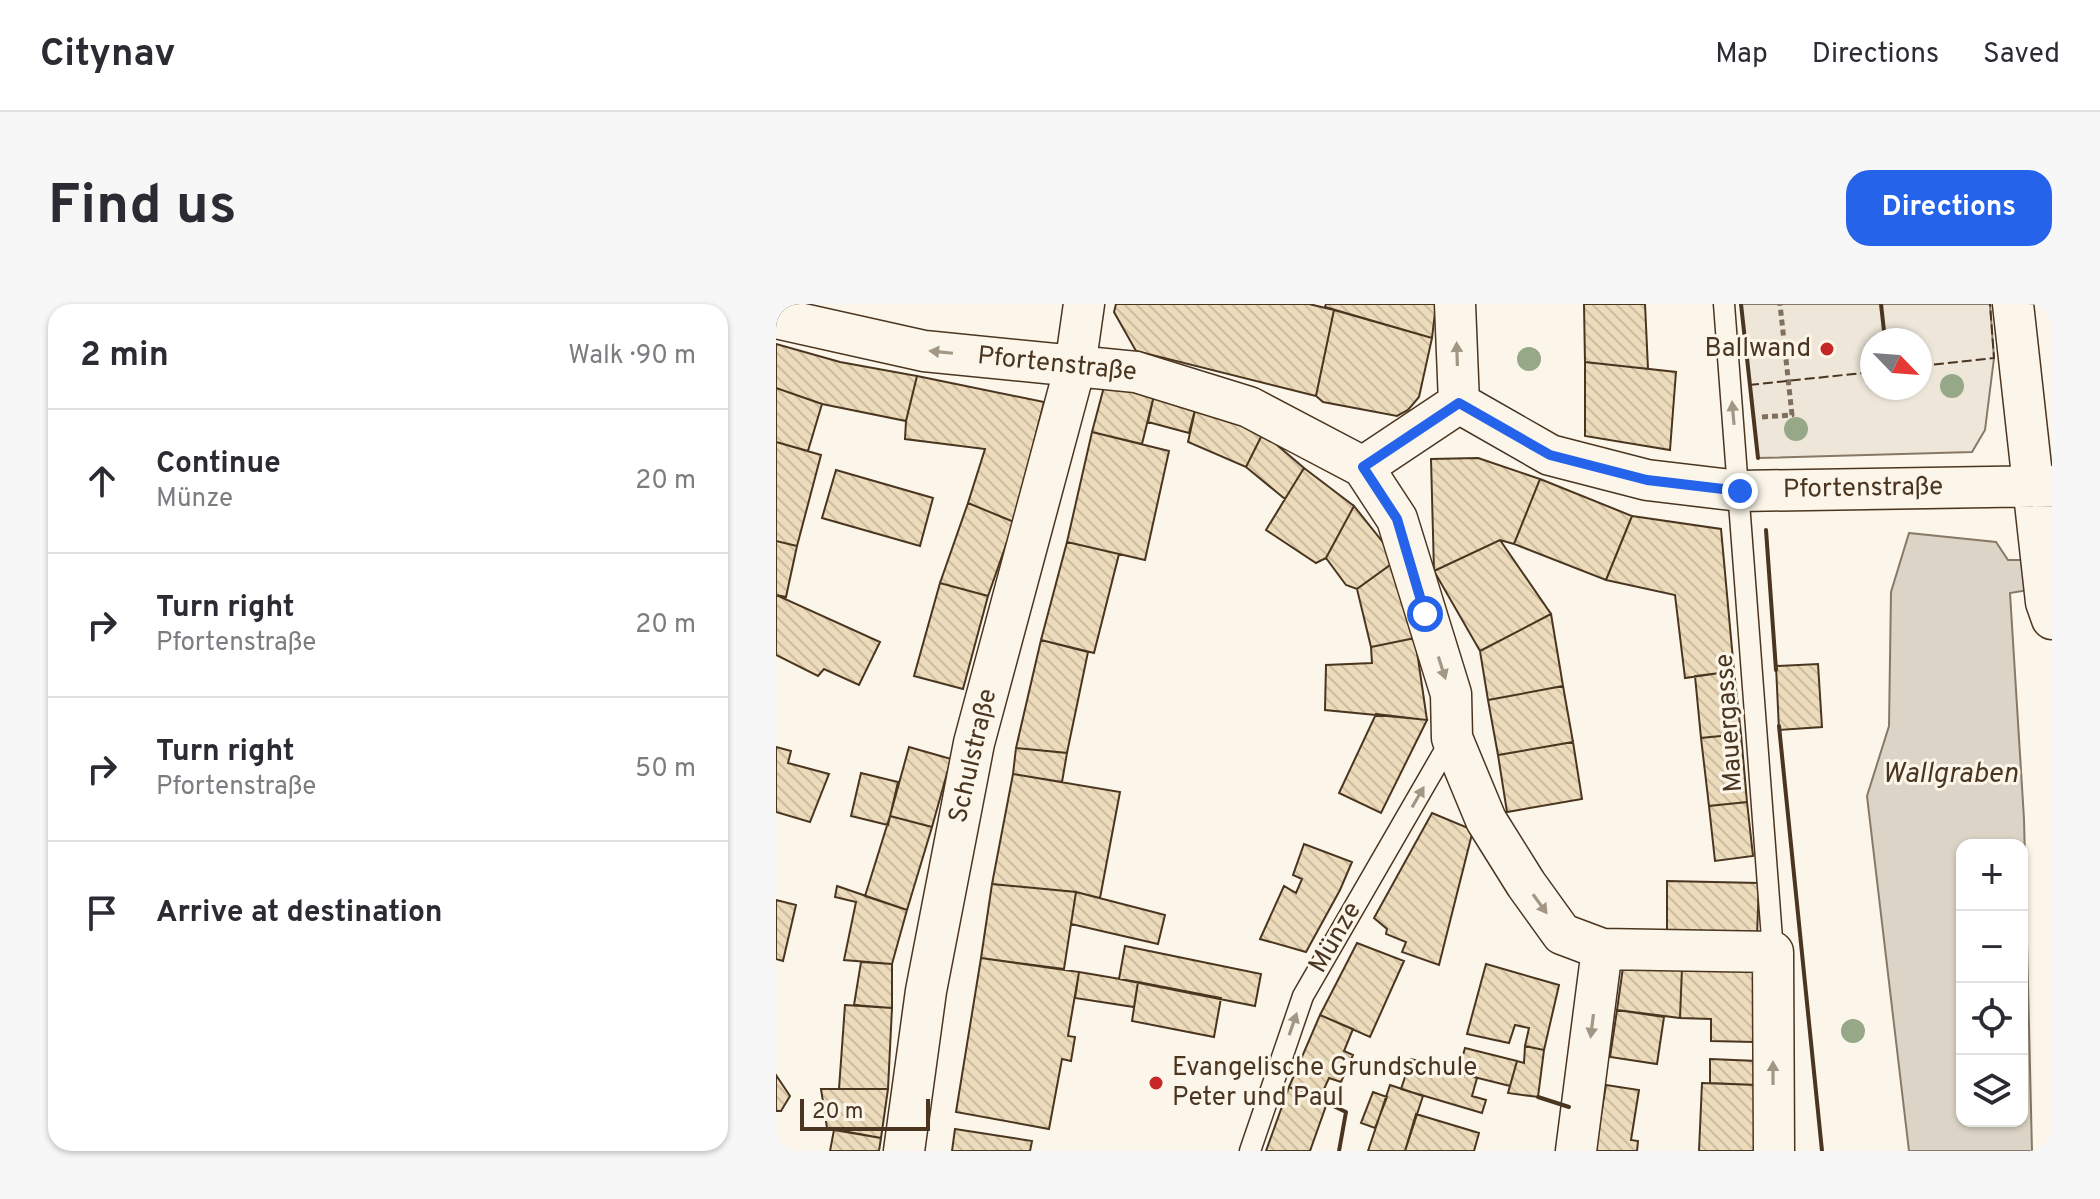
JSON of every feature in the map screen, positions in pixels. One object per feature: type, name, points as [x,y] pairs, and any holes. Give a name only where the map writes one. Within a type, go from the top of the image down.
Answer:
[{"type":"street","name":"Schulstraße","points":[[904,1151],[926,991],[974,743],[1075,367],[1084,304]]},
{"type":"street","points":[[1455,304],[1459,403],[1363,467],[1397,519],[1451,694],[1452,738],[1486,820],[1562,934],[1602,949],[1773,952],[1774,1151]]},
{"type":"street","points":[[2013,304],[2044,486],[2041,552],[2049,610]]},
{"type":"street","name":"Pfortenstraße","points":[[776,318],[924,351],[1136,372],[1249,407],[1363,467]]},
{"type":"street","name":"Pfortenstraße","points":[[1459,403],[1550,455],[1647,480],[1740,491],[2044,486]]},
{"type":"street","points":[[1576,1151],[1602,949]]},
{"type":"lane","name":"Mauergasse","points":[[1724,304],[1773,952]]},
{"type":"lane","name":"Münze","points":[[1250,1151],[1303,996],[1452,738]]},
{"type":"path","points":[[1734,420],[1792,415],[1780,304]]},
{"type":"shaded area","points":[[1741,304],[1990,304],[1994,358],[1985,430],[1972,452],[1758,458]]},
{"type":"water","name":"Wallgraben","points":[[1909,533],[1996,542],[2008,560],[2052,560],[2052,586],[2010,593],[2024,839],[1956,839],[1956,1127],[2028,1127],[2028,985],[2032,1151],[1909,1151],[1867,796],[1889,726],[1891,592]]},
{"type":"building","points":[[1116,304],[1309,304],[1334,310],[1316,396],[1136,351],[1114,312]]},
{"type":"building","points":[[1326,304],[1436,304],[1432,338],[1325,307]]},
{"type":"building","points":[[1584,304],[1645,304],[1648,369],[1585,362]]},
{"type":"building","points":[[1334,310],[1432,338],[1419,397],[1408,410],[1397,416],[1323,402],[1316,396]]},
{"type":"building","points":[[776,344],[840,362],[917,376],[906,421],[822,404],[776,388]]},
{"type":"building","points":[[1585,362],[1676,372],[1670,450],[1585,436]]},
{"type":"building","points":[[917,376],[1044,402],[1014,522],[968,503],[985,449],[905,439]]},
{"type":"building","points":[[1105,383],[1154,395],[1142,444],[1092,432]]},
{"type":"building","points":[[776,388],[822,404],[808,451],[776,442]]},
{"type":"building","points":[[1154,395],[1196,406],[1189,433],[1148,422]]},
{"type":"building","points":[[1196,406],[1263,433],[1246,467],[1188,442]]},
{"type":"building","points":[[1092,432],[1169,451],[1145,560],[1067,542]]},
{"type":"building","points":[[1263,433],[1304,468],[1285,499],[1246,467]]},
{"type":"building","points":[[776,442],[821,455],[797,546],[776,541]]},
{"type":"building","points":[[1478,458],[1540,479],[1514,544],[1500,540],[1434,571],[1431,459]]},
{"type":"building","points":[[1304,468],[1354,506],[1326,558],[1316,563],[1266,530]]},
{"type":"building","points":[[836,470],[933,498],[920,546],[822,518]]},
{"type":"building","points":[[1540,479],[1632,516],[1606,580],[1514,544]]},
{"type":"building","points":[[968,503],[1014,522],[988,596],[940,583]]},
{"type":"building","points":[[1354,506],[1397,560],[1357,589],[1346,585],[1326,558]]},
{"type":"building","points":[[1632,516],[1721,529],[1734,671],[1685,678],[1675,595],[1606,580]]},
{"type":"building","points":[[1500,540],[1551,614],[1480,651],[1434,571]]},
{"type":"building","points":[[776,541],[797,546],[786,597],[776,595]]},
{"type":"building","points":[[1067,542],[1119,554],[1094,653],[1041,640]]},
{"type":"building","points":[[1397,560],[1415,638],[1371,647],[1357,589]]},
{"type":"building","points":[[940,583],[988,596],[963,689],[914,676]]},
{"type":"building","points":[[776,595],[880,642],[859,685],[824,669],[818,676],[776,655]]},
{"type":"building","points":[[1551,614],[1563,686],[1488,700],[1480,651]]},
{"type":"building","points":[[1415,638],[1427,720],[1325,710],[1326,665],[1372,663],[1371,647]]},
{"type":"building","points":[[1041,640],[1088,652],[1067,753],[1016,748]]},
{"type":"building","points":[[1818,664],[1822,727],[1779,730],[1776,666]]},
{"type":"building","points":[[1734,671],[1741,734],[1701,738],[1695,676]]},
{"type":"building","points":[[1563,686],[1573,742],[1498,755],[1488,700]]},
{"type":"building","points":[[1376,714],[1427,720],[1381,813],[1339,793]]},
{"type":"building","points":[[1741,734],[1747,802],[1709,806],[1701,738]]},
{"type":"building","points":[[1573,742],[1582,799],[1507,812],[1498,755]]},
{"type":"building","points":[[776,747],[791,751],[788,763],[829,774],[810,822],[776,812]]},
{"type":"building","points":[[909,747],[951,759],[932,827],[890,816]]},
{"type":"building","points":[[1016,748],[1067,753],[1062,782],[1013,774]]},
{"type":"building","points":[[861,773],[898,782],[888,825],[851,816]]},
{"type":"building","points":[[1013,774],[1120,792],[1100,898],[1076,892],[992,884]]},
{"type":"building","points":[[1747,802],[1753,856],[1715,861],[1709,806]]},
{"type":"building","points":[[1432,813],[1473,830],[1439,965],[1402,952],[1406,942],[1386,934],[1387,929],[1374,918]]},
{"type":"building","points":[[890,816],[932,827],[907,910],[865,896]]},
{"type":"building","points":[[1304,844],[1352,862],[1306,952],[1260,939],[1284,886],[1296,893],[1302,879],[1293,875]]},
{"type":"building","points":[[1667,881],[1759,883],[1757,936],[1667,931]]},
{"type":"building","points":[[992,884],[1076,892],[1064,969],[981,958]]},
{"type":"building","points":[[837,886],[907,910],[892,964],[844,960],[856,902],[835,897]]},
{"type":"building","points":[[1076,892],[1165,915],[1158,944],[1071,924]]},
{"type":"building","points":[[776,900],[796,905],[783,961],[776,959]]},
{"type":"building","points":[[1357,943],[1404,961],[1370,1037],[1320,1015]]},
{"type":"building","points":[[1125,946],[1261,974],[1255,1006],[1119,979]]},
{"type":"building","points":[[981,958],[1079,972],[1068,1036],[1075,1037],[1071,1061],[1062,1059],[1049,1129],[956,1112]]},
{"type":"building","points":[[861,962],[892,964],[892,1008],[854,1005]]},
{"type":"building","points":[[1486,964],[1559,985],[1544,1050],[1525,1046],[1529,1028],[1515,1025],[1509,1043],[1467,1034]]},
{"type":"building","points":[[1623,967],[1682,968],[1680,1018],[1617,1010]]},
{"type":"building","points":[[1682,968],[1756,971],[1754,1042],[1711,1041],[1711,1019],[1680,1018]]},
{"type":"building","points":[[1079,972],[1138,982],[1134,1007],[1075,998]]},
{"type":"building","points":[[1138,982],[1221,998],[1214,1037],[1132,1021]]},
{"type":"building","points":[[845,1005],[892,1008],[888,1089],[839,1089]]},
{"type":"building","points":[[1617,1010],[1664,1017],[1657,1064],[1610,1057]]},
{"type":"building","points":[[1320,1015],[1353,1029],[1344,1051],[1353,1055],[1341,1082],[1329,1078],[1319,1100],[1289,1087]]},
{"type":"building","points":[[1525,1046],[1544,1050],[1538,1097],[1508,1093],[1517,1061],[1524,1063]]},
{"type":"building","points":[[1465,1048],[1517,1061],[1510,1086],[1458,1073]]},
{"type":"building","points":[[1411,1059],[1477,1078],[1472,1096],[1486,1100],[1482,1113],[1401,1089]]},
{"type":"building","points":[[1710,1059],[1757,1061],[1757,1085],[1710,1083]]},
{"type":"building","points":[[776,1075],[790,1096],[781,1111],[776,1111]]},
{"type":"building","points":[[1702,1083],[1757,1085],[1754,1151],[1699,1151]]},
{"type":"building","points":[[1390,1085],[1423,1096],[1405,1151],[1368,1151]]},
{"type":"building","points":[[1606,1085],[1639,1090],[1631,1140],[1638,1141],[1637,1151],[1595,1151]]},
{"type":"building","points":[[1289,1087],[1327,1103],[1310,1151],[1266,1151]]},
{"type":"building","points":[[821,1089],[888,1089],[881,1138],[827,1128]]},
{"type":"building","points":[[1373,1092],[1387,1097],[1375,1128],[1361,1123]]},
{"type":"building","points":[[1416,1114],[1479,1133],[1474,1151],[1405,1151]]},
{"type":"building","points":[[955,1129],[1032,1141],[1030,1151],[952,1151]]},
{"type":"building","points":[[834,1130],[881,1138],[879,1151],[830,1151]]},
{"type":"fence","points":[[1932,365],[1994,358],[1990,304]]},
{"type":"fence","points":[[1749,385],[1860,373]]},
{"type":"wall","points":[[1741,304],[1758,458]]},
{"type":"wall","points":[[1881,304],[1884,328]]},
{"type":"wall","points":[[1766,530],[1776,670]]},
{"type":"wall","points":[[1779,726],[1822,1151]]},
{"type":"wall","points":[[1538,1097],[1569,1107]]},
{"type":"wall","points":[[1327,1103],[1346,1112],[1339,1151]]},
{"type":"place","name":"Ballwand","points":[[1827,349]]},
{"type":"place","name":"Evangelische Grundschule Peter und Paul","points":[[1156,1083]]},
{"type":"route","points":[[1425,614],[1397,519],[1363,467],[1459,403],[1550,455],[1647,480],[1740,491]]}]
